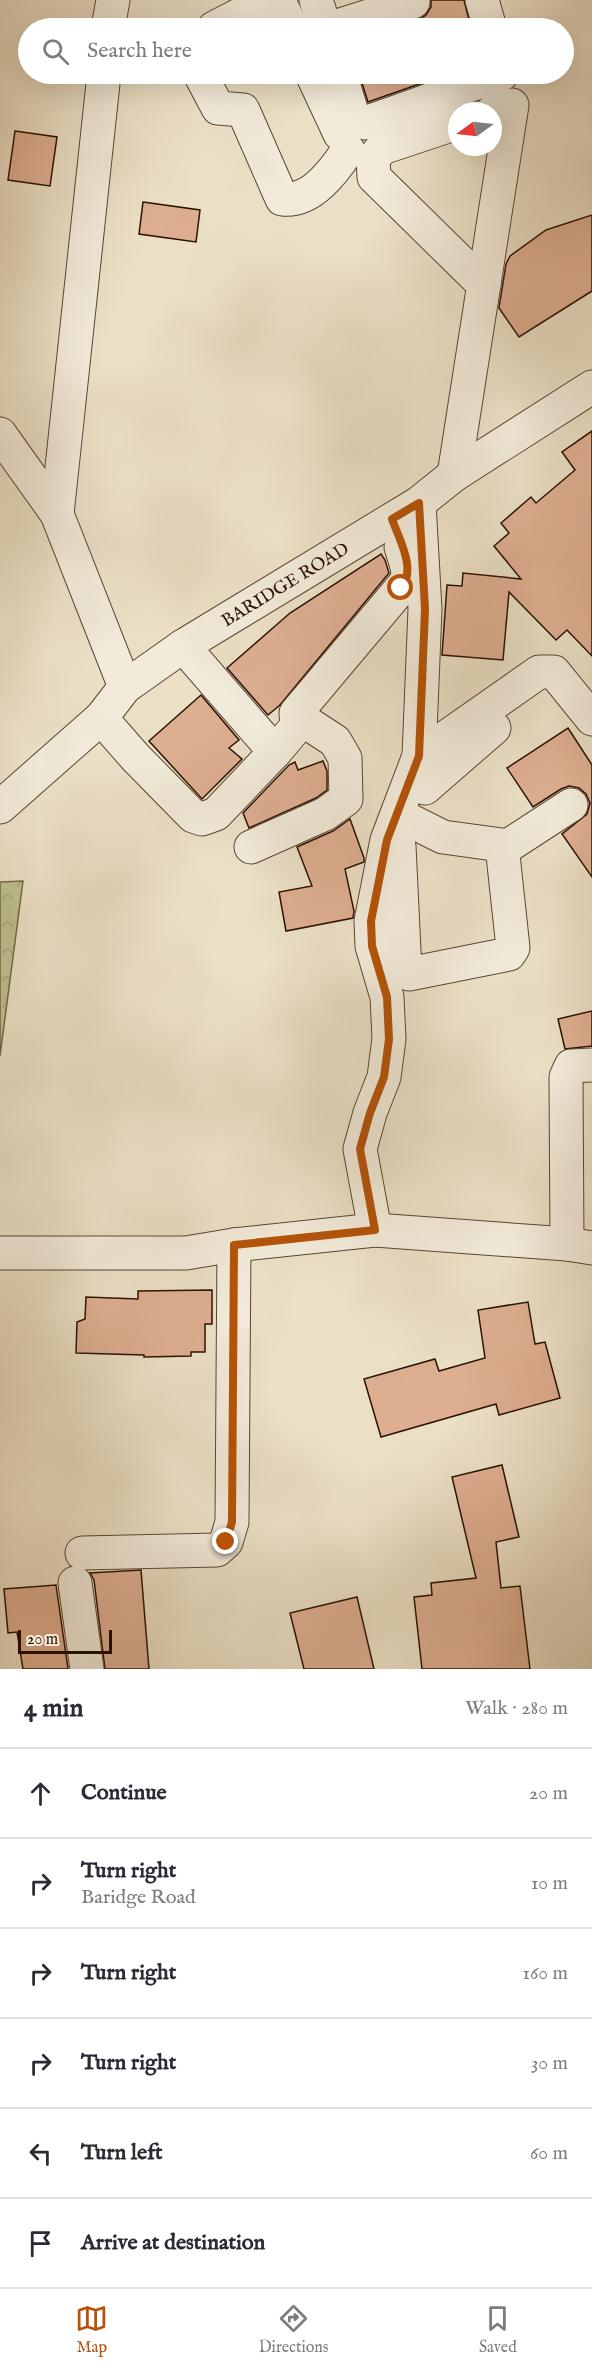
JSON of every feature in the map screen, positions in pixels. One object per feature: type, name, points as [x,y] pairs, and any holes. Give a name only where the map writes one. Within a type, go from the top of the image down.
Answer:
[{"type":"street","points":[[110,18],[113,0]]},
{"type":"street","points":[[233,18],[268,0]]},
{"type":"street","points":[[276,0],[280,3],[287,18]]},
{"type":"street","points":[[316,0],[322,18]]},
{"type":"street","points":[[482,0],[487,18]]},
{"type":"street","points":[[363,18],[413,2]]},
{"type":"street","points":[[57,514],[103,84]]},
{"type":"street","points":[[205,84],[218,108],[243,110],[282,199],[290,200],[317,188],[332,174],[361,154],[448,126]]},
{"type":"street","points":[[318,84],[374,177],[484,285]]},
{"type":"street","points":[[343,84],[354,119],[365,123],[474,84]]},
{"type":"street","points":[[454,475],[484,285],[503,108],[502,84]]},
{"type":"street","name":"BARIDGE ROAD","points":[[0,807],[101,718],[124,687],[183,646],[405,511],[454,475],[592,387]]},
{"type":"street","points":[[0,434],[57,514],[124,687]]},
{"type":"street","points":[[297,726],[296,713],[407,581],[405,511]]},
{"type":"street","points":[[405,511],[425,609],[419,756],[425,788]]},
{"type":"street","points":[[183,646],[274,752]]},
{"type":"street","points":[[571,806],[508,846],[503,855],[513,948],[509,954],[409,975],[392,966],[372,946],[371,921],[387,840],[419,756],[539,672],[554,672],[592,719]]},
{"type":"street","points":[[101,718],[136,758],[194,816],[202,819],[216,814],[297,726],[309,724],[335,741],[345,758],[346,799],[325,814],[251,847]]},
{"type":"street","points":[[375,1230],[360,1149],[370,1113],[384,1077],[389,1039],[387,997],[392,966],[400,837],[413,803],[425,788],[494,728]]},
{"type":"street","points":[[406,819],[442,837],[508,846]]},
{"type":"street","points":[[0,1253],[186,1253],[234,1245],[375,1230],[580,1246],[579,1198],[566,1077],[571,1066],[592,1065]]},
{"type":"street","points":[[87,1669],[78,1568],[217,1550],[226,1542],[232,1522],[234,1245]]},
{"type":"green space","points":[[23,881],[0,1056],[0,882]]},
{"type":"building","points":[[431,0],[464,0],[468,18],[422,18],[431,7]]},
{"type":"building","points":[[362,84],[419,84],[368,102]]},
{"type":"building","points":[[15,131],[57,137],[50,186],[8,180]]},
{"type":"building","points":[[143,202],[200,210],[196,242],[139,234]]},
{"type":"building","points":[[592,215],[592,291],[519,337],[499,308],[506,264],[510,256],[546,230]]},
{"type":"building","points":[[592,431],[592,656],[567,630],[556,640],[509,592],[503,660],[442,655],[447,585],[462,586],[463,573],[521,579],[494,546],[509,533],[501,523],[531,497],[536,503],[575,470],[562,452]]},
{"type":"building","points":[[381,554],[389,573],[280,705],[268,715],[227,668],[290,613]]},
{"type":"building","points":[[201,695],[239,740],[229,748],[242,759],[202,799],[149,741]]},
{"type":"building","points":[[568,728],[592,765],[592,877],[562,834],[587,814],[590,803],[586,794],[579,788],[569,786],[533,807],[507,768]]},
{"type":"building","points":[[323,761],[327,771],[327,790],[316,798],[249,828],[243,813],[289,765],[295,762],[298,770]]},
{"type":"building","points":[[350,819],[364,858],[364,862],[345,869],[354,911],[353,918],[286,931],[279,892],[312,886],[297,847],[333,831]]},
{"type":"building","points":[[592,1011],[592,1046],[565,1049],[558,1019]]},
{"type":"building","points":[[212,1290],[212,1324],[205,1324],[205,1352],[191,1352],[191,1356],[144,1357],[144,1355],[76,1353],[77,1322],[85,1319],[86,1297],[138,1299],[138,1291]]},
{"type":"building","points":[[528,1302],[535,1344],[545,1342],[560,1398],[499,1415],[496,1404],[381,1437],[364,1379],[435,1359],[439,1371],[485,1358],[478,1310]]},
{"type":"building","points":[[502,1465],[519,1537],[496,1542],[501,1588],[520,1586],[530,1669],[422,1669],[414,1597],[432,1595],[431,1583],[476,1578],[452,1477]]},
{"type":"building","points":[[141,1570],[149,1669],[105,1669],[94,1580],[90,1573]]},
{"type":"building","points":[[56,1585],[68,1669],[23,1669],[17,1632],[8,1633],[4,1589]]},
{"type":"building","points":[[357,1597],[374,1669],[304,1669],[290,1613]]},
{"type":"route","points":[[226,1542],[232,1522],[234,1245],[375,1230],[360,1149],[370,1113],[384,1077],[389,1039],[387,997],[372,946],[371,921],[387,840],[419,756],[425,609],[419,503],[392,519],[408,570],[407,581],[401,588]]}]
